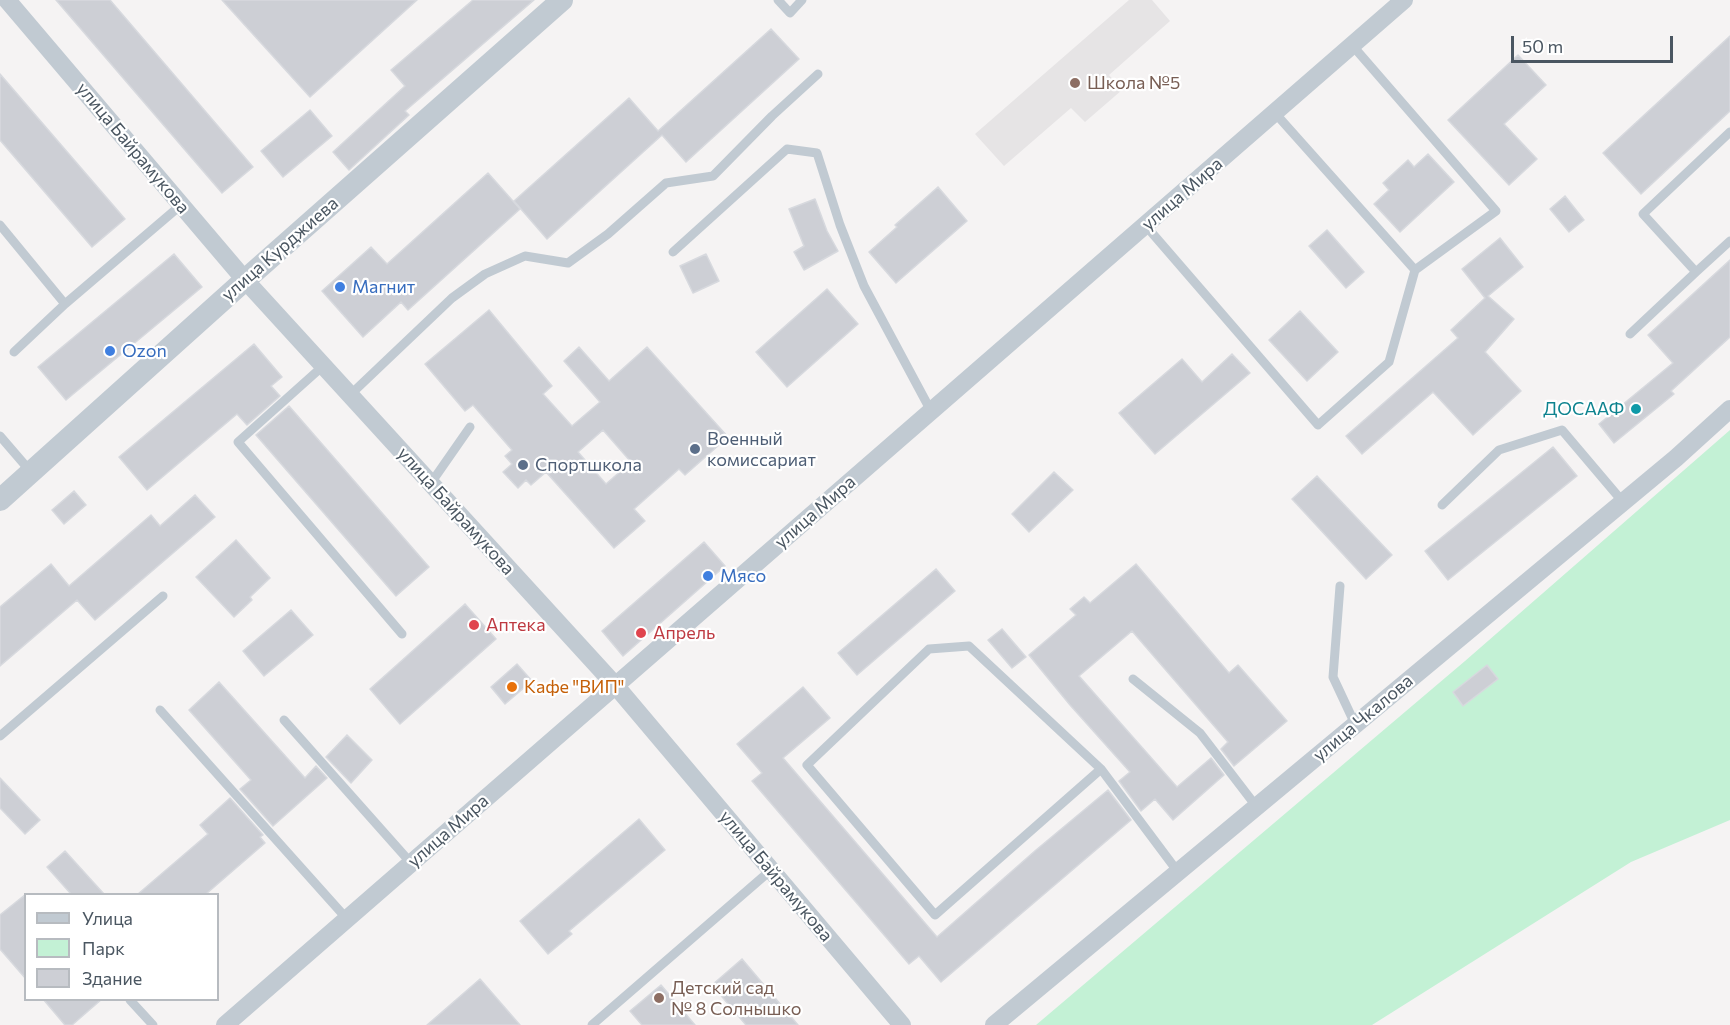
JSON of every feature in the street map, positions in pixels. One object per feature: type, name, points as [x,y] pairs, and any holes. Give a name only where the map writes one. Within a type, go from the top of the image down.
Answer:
[{"type":"street","name":"улица Байрамукова","points":[[7,0],[245,280],[615,686],[902,1025]]},
{"type":"street","name":"улица Курджиева","points":[[0,500],[562,0]]},
{"type":"street","name":"улица Мира","points":[[225,1025],[1404,0]]},
{"type":"street","name":"улица Чкалова","points":[[994,1025],[1676,458],[1730,408]]},
{"type":"lane","points":[[778,0],[790,13],[802,0]]},
{"type":"lane","points":[[1146,226],[1318,425],[1389,362],[1415,270],[1496,211],[1352,45]]},
{"type":"lane","points":[[350,395],[452,298],[485,273],[525,256],[568,263],[608,234],[666,183],[713,176],[772,116],[818,74]]},
{"type":"lane","points":[[1275,113],[1415,270]]},
{"type":"lane","points":[[1696,272],[1643,214],[1730,132]]},
{"type":"lane","points":[[673,252],[787,149],[817,153],[840,225],[864,286],[931,411]]},
{"type":"lane","points":[[14,352],[64,304],[181,205]]},
{"type":"lane","points":[[0,225],[64,304]]},
{"type":"lane","points":[[1630,334],[1730,241]]},
{"type":"lane","points":[[323,366],[238,442],[402,634]]},
{"type":"lane","points":[[430,483],[470,427]]},
{"type":"lane","points":[[1442,505],[1499,450],[1562,430],[1623,502]]},
{"type":"lane","points":[[0,436],[31,471]]},
{"type":"lane","points":[[1340,586],[1333,677],[1355,724]]},
{"type":"lane","points":[[0,736],[163,596]]},
{"type":"lane","points":[[1101,769],[935,915],[807,765],[928,649],[969,646],[1101,769],[1178,872]]},
{"type":"lane","points":[[1133,679],[1200,733],[1256,806]]},
{"type":"lane","points":[[160,710],[348,919]]},
{"type":"lane","points":[[284,720],[411,863]]},
{"type":"lane","points":[[592,1025],[771,870]]},
{"type":"lane","points":[[132,1001],[153,1025]]},
{"type":"shaded area","name":"Школа №5","points":[[1129,0],[1152,0],[1170,21],[1109,75],[1122,90],[1085,122],[1071,108],[1004,166],[975,134]]},
{"type":"green space","points":[[1730,430],[1730,820],[1631,862],[1372,1025],[1036,1025],[1465,661]]},
{"type":"building","points":[[56,0],[110,0],[253,167],[222,193]]},
{"type":"building","points":[[222,0],[417,0],[310,97]]},
{"type":"building","points":[[473,0],[534,0],[405,111],[409,115],[349,170],[333,152],[405,86],[391,70]]},
{"type":"building","points":[[771,29],[799,59],[686,162],[662,135],[547,239],[514,201],[629,98],[658,131]]},
{"type":"building","points":[[1730,36],[1730,111],[1641,194],[1603,153]]},
{"type":"building","points":[[1518,55],[1546,85],[1504,124],[1537,159],[1509,185],[1448,120]]},
{"type":"building","points":[[0,74],[125,219],[92,247],[0,140]]},
{"type":"building","points":[[310,110],[332,136],[283,177],[261,151]]},
{"type":"building","points":[[1428,154],[1454,182],[1400,232],[1374,204],[1389,190],[1383,183],[1408,160],[1414,167]]},
{"type":"building","points":[[488,173],[520,209],[408,310],[401,302],[363,337],[322,291],[371,247],[387,264]]},
{"type":"building","points":[[938,187],[967,221],[896,283],[869,252],[897,227],[895,225]]},
{"type":"building","points":[[1565,196],[1584,220],[1569,232],[1550,209]]},
{"type":"building","points":[[815,199],[827,231],[838,251],[804,270],[794,252],[804,246],[789,209]]},
{"type":"building","points":[[1327,230],[1364,272],[1346,288],[1309,246]]},
{"type":"building","points":[[1500,238],[1523,267],[1488,296],[1514,319],[1485,352],[1521,391],[1473,435],[1433,392],[1362,454],[1346,436],[1458,338],[1451,330],[1485,298],[1462,269]]},
{"type":"building","points":[[174,254],[202,287],[66,400],[38,367]]},
{"type":"building","points":[[706,254],[719,281],[693,293],[680,266]]},
{"type":"building","points":[[1730,260],[1730,337],[1671,391],[1674,394],[1614,443],[1599,424],[1673,363],[1648,335]]},
{"type":"building","points":[[827,289],[858,324],[787,387],[756,352]]},
{"type":"building","points":[[489,310],[552,386],[543,394],[572,426],[600,402],[564,361],[579,347],[609,381],[647,347],[728,437],[685,475],[679,469],[634,509],[645,521],[614,548],[546,472],[531,485],[526,480],[518,488],[503,472],[512,464],[505,456],[512,450],[473,405],[465,411],[425,364]],"holes":[[[603,430],[631,462],[606,484],[578,452]]]},
{"type":"building","points":[[1300,311],[1338,352],[1307,381],[1269,340]]},
{"type":"building","points":[[254,344],[282,377],[271,386],[280,396],[247,425],[237,414],[147,490],[119,457]]},
{"type":"building","points":[[1232,354],[1250,373],[1155,454],[1119,413],[1182,359],[1202,382]]},
{"type":"building","points":[[289,406],[429,567],[396,596],[256,435]]},
{"type":"building","points":[[1553,447],[1577,476],[1448,580],[1425,551]]},
{"type":"building","points":[[1054,472],[1073,490],[1029,532],[1012,514]]},
{"type":"building","points":[[1317,476],[1392,555],[1366,579],[1292,499]]},
{"type":"building","points":[[74,491],[86,505],[64,524],[52,510]]},
{"type":"building","points":[[195,495],[215,517],[95,620],[77,600],[0,666],[0,607],[51,564],[69,586],[151,515],[160,526]]},
{"type":"building","points":[[236,540],[270,578],[250,597],[252,600],[234,617],[196,577]]},
{"type":"building","points":[[704,542],[725,566],[623,656],[602,631]]},
{"type":"building","points":[[1136,564],[1229,673],[1238,665],[1287,721],[1234,766],[1221,749],[1228,742],[1132,631],[1079,676],[1177,787],[1211,758],[1224,775],[1173,820],[1155,799],[1141,811],[1119,781],[1130,772],[1029,655],[1076,615],[1070,609],[1084,597],[1090,603]]},
{"type":"building","points":[[936,569],[955,591],[857,675],[838,653]]},
{"type":"building","points":[[465,604],[496,639],[400,724],[370,689]]},
{"type":"building","points":[[291,610],[313,635],[264,676],[243,651]]},
{"type":"building","points":[[1002,629],[1026,657],[1012,668],[988,640]]},
{"type":"building","points":[[517,664],[532,681],[505,704],[491,687]]},
{"type":"building","points":[[1487,665],[1498,679],[1463,706],[1453,692]]},
{"type":"building","points":[[219,682],[305,778],[316,766],[327,778],[273,826],[240,789],[251,780],[189,710]]},
{"type":"building","points":[[803,687],[830,718],[783,758],[937,937],[1108,790],[1131,820],[941,982],[919,956],[909,964],[752,781],[762,773],[737,744]]},
{"type":"building","points":[[347,735],[372,760],[351,783],[326,757]]},
{"type":"building","points":[[0,778],[40,820],[25,834],[0,808]]},
{"type":"building","points":[[230,798],[263,835],[260,837],[265,843],[207,893],[139,893],[208,834],[200,825]]},
{"type":"building","points":[[639,819],[665,850],[569,931],[572,934],[548,954],[520,921]]},
{"type":"building","points":[[65,851],[103,893],[70,893],[47,867]]},
{"type":"building","points":[[24,896],[24,977],[0,949],[0,915]]},
{"type":"building","points":[[742,959],[798,1025],[746,1025],[712,985]]},
{"type":"building","points":[[480,979],[520,1025],[427,1025]]},
{"type":"building","name":"Детский сад № 8 Солнышко","points":[[661,985],[695,1025],[642,1025],[630,1011]]},
{"type":"building","points":[[45,1001],[100,1001],[72,1025],[65,1025]]},
{"type":"place","name":"Школа №5","points":[[1075,83]]},
{"type":"place","name":"Магнит","points":[[340,287]]},
{"type":"place","name":"Ozon","points":[[110,351]]},
{"type":"place","name":"ДОСААФ","points":[[1636,409]]},
{"type":"place","name":"Военный комиссариат","points":[[695,449]]},
{"type":"place","name":"Спортшкола","points":[[523,465]]},
{"type":"place","name":"Мясо","points":[[708,576]]},
{"type":"place","name":"Аптека","points":[[474,625]]},
{"type":"place","name":"Апрель","points":[[641,633]]},
{"type":"place","name":"Кафе \"ВИП\"","points":[[512,687]]},
{"type":"place","name":"Детский сад № 8 Солнышко","points":[[659,998]]}]
